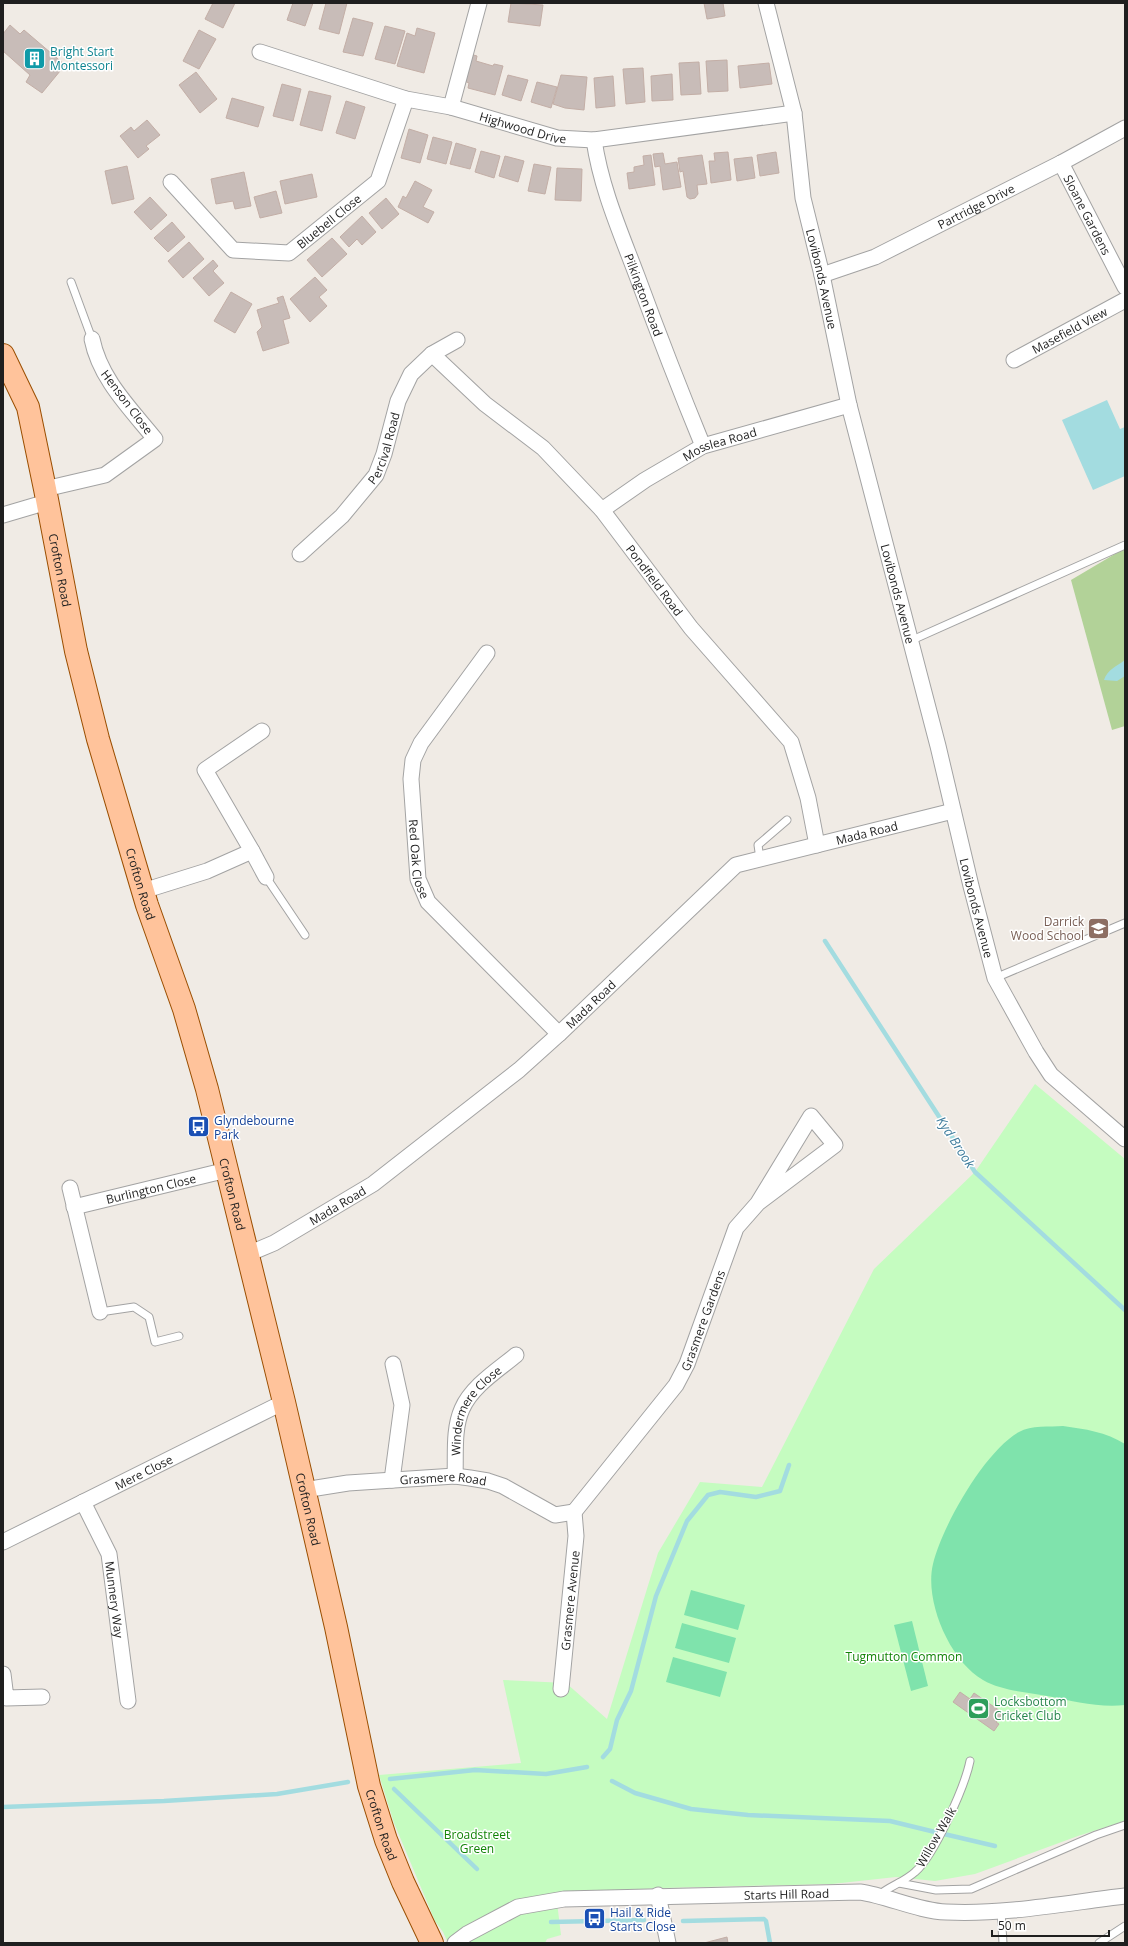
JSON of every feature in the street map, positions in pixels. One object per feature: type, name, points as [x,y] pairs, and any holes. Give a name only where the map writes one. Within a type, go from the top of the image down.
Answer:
[{"type":"main road","name":"Crofton Road","points":[[3,355],[28,407],[76,651],[98,739],[143,891],[184,1009],[227,1170],[284,1402],[336,1627],[369,1786],[386,1840],[403,1882],[432,1943]]},
{"type":"street","points":[[451,107],[479,3]]},
{"type":"street","name":"Lovibonds Avenue","points":[[766,3],[794,113],[803,198],[822,275],[849,405],[938,746],[995,978],[1036,1052],[1051,1074],[1125,1139]]},
{"type":"street","name":"Highwood Drive","points":[[260,52],[406,99],[451,107],[557,138],[594,140],[794,113]]},
{"type":"street","name":"Bluebell Close","points":[[171,182],[233,250],[289,253],[378,181],[406,99]]},
{"type":"street","name":"Partridge Drive","points":[[822,275],[874,257],[1061,163],[1125,128]]},
{"type":"street","name":"Pilkington Road","points":[[594,140],[598,170],[612,212],[676,380],[703,446]]},
{"type":"street","name":"Sloane Gardens","points":[[1061,163],[1125,287]]},
{"type":"street","name":"Masefield View","points":[[1014,360],[1125,300]]},
{"type":"street","name":"Henson Close","points":[[46,495],[105,475],[155,439],[106,377],[95,356],[92,340]]},
{"type":"street","name":"Percival Road","points":[[300,554],[342,516],[376,475],[384,454],[398,401],[411,374],[432,354],[457,340]]},
{"type":"street","name":"Pondfield Road","points":[[432,354],[485,404],[543,448],[602,510],[691,628],[791,742],[808,798],[817,845]]},
{"type":"street","name":"Mosslea Road","points":[[602,510],[645,480],[703,446],[849,405]]},
{"type":"street","points":[[3,515],[46,495]]},
{"type":"street","name":"Red Oak Close","points":[[487,653],[421,743],[413,760],[410,779],[418,879],[428,902],[559,1034]]},
{"type":"street","points":[[262,731],[205,770],[266,878]]},
{"type":"street","name":"Mada Road","points":[[248,1254],[274,1243],[373,1184],[519,1070],[559,1034],[736,865],[953,811]]},
{"type":"street","points":[[143,891],[207,871],[252,851]]},
{"type":"street","name":"Grasmere Gardens","points":[[574,1512],[676,1385],[687,1364],[736,1228],[758,1203],[811,1116],[835,1145],[758,1203]]},
{"type":"street","name":"Burlington Close","points":[[74,1206],[227,1170]]},
{"type":"street","points":[[70,1188],[100,1312]]},
{"type":"street","name":"Windermere Close","points":[[455,1476],[457,1429],[462,1409],[471,1394],[516,1355]]},
{"type":"street","points":[[392,1480],[402,1405],[393,1364]]},
{"type":"street","name":"Mere Close","points":[[3,1542],[284,1402]]},
{"type":"street","name":"Grasmere Road","points":[[304,1490],[348,1483],[455,1476],[488,1481],[503,1486],[556,1515],[574,1512]]},
{"type":"street","name":"Munnery Way","points":[[83,1502],[109,1554],[128,1701]]},
{"type":"street","name":"Grasmere Avenue","points":[[561,1689],[576,1536],[574,1512]]},
{"type":"street","points":[[3,1674],[6,1698],[42,1697]]},
{"type":"street","name":"Starts Hill Road","points":[[456,1943],[467,1934],[518,1907],[564,1899],[658,1895],[845,1892],[879,1895],[889,1900],[944,1912],[1001,1910],[1125,1896]]},
{"type":"street","points":[[658,1895],[668,1943]]},
{"type":"lane","points":[[71,282],[92,340]]},
{"type":"lane","points":[[910,642],[1125,545]]},
{"type":"lane","points":[[760,859],[758,845],[787,820]]},
{"type":"lane","points":[[266,878],[305,935]]},
{"type":"lane","points":[[995,978],[1125,923]]},
{"type":"lane","points":[[100,1312],[134,1307],[148,1317],[154,1342],[179,1336]]},
{"type":"lane","name":"Willow Walk","points":[[879,1895],[916,1872],[930,1852],[961,1792],[970,1761]]},
{"type":"lane","points":[[899,1883],[936,1890],[971,1889],[1096,1835],[1125,1825]]},
{"type":"lane","points":[[1001,1910],[1002,1943]]},
{"type":"lane","points":[[1099,1943],[1125,1926]]},
{"type":"green space","points":[[1125,548],[1125,726],[1112,730],[1071,580]]},
{"type":"green space","name":"Tugmutton Common","points":[[1035,1084],[1125,1159],[1125,1821],[1078,1836],[975,1874],[935,1881],[896,1877],[832,1884],[662,1888],[556,1894],[561,1935],[547,1939],[545,1943],[448,1943],[443,1932],[435,1921],[394,1823],[379,1775],[521,1763],[503,1680],[566,1683],[607,1719],[658,1553],[700,1482],[762,1487],[874,1269],[975,1172]]},
{"type":"green space","points":[[1063,1426],[1103,1434],[1125,1444],[1125,1705],[1106,1706],[1076,1702],[1015,1691],[990,1684],[971,1671],[950,1645],[942,1629],[932,1595],[931,1579],[933,1564],[945,1530],[967,1491],[992,1455],[1019,1432],[1035,1427]]},
{"type":"green space","points":[[691,1590],[745,1605],[738,1630],[684,1615]]},
{"type":"green space","points":[[912,1621],[928,1686],[911,1691],[894,1625]]},
{"type":"green space","points":[[682,1623],[736,1638],[729,1663],[675,1648]]},
{"type":"green space","points":[[673,1657],[727,1672],[720,1697],[666,1682]]},
{"type":"water","points":[[1107,400],[1120,429],[1125,427],[1125,476],[1093,490],[1062,420]]},
{"type":"water","points":[[1125,660],[1125,676],[1117,681],[1104,680],[1110,671]]},
{"type":"building","points":[[213,3],[235,3],[223,28],[205,19]]},
{"type":"building","points":[[293,3],[313,3],[305,26],[287,20]]},
{"type":"building","points":[[326,3],[347,3],[339,34],[319,29]]},
{"type":"building","points":[[511,3],[543,5],[540,26],[508,22]]},
{"type":"building","points":[[704,3],[723,3],[725,16],[707,19]]},
{"type":"building","points":[[353,18],[373,23],[363,56],[343,52]]},
{"type":"building","name":"Bright Start Montessori","points":[[10,25],[20,34],[24,30],[65,65],[42,93],[26,82],[30,75],[3,51],[3,34]]},
{"type":"building","points":[[385,26],[405,31],[395,64],[375,59]]},
{"type":"building","points":[[417,28],[435,33],[424,73],[397,66],[407,33],[415,36]]},
{"type":"building","points":[[199,30],[216,39],[199,69],[183,61]]},
{"type":"building","points":[[470,54],[477,56],[476,61],[493,66],[494,64],[503,66],[495,95],[468,88],[469,83],[462,80]]},
{"type":"building","points":[[727,60],[728,91],[708,92],[706,61]]},
{"type":"building","points":[[699,62],[701,94],[681,95],[679,63]]},
{"type":"building","points":[[769,63],[772,84],[740,88],[738,66]]},
{"type":"building","points":[[643,68],[645,102],[626,104],[623,69]]},
{"type":"building","points":[[196,72],[217,99],[200,113],[179,85]]},
{"type":"building","points":[[672,74],[673,100],[652,101],[651,76]]},
{"type":"building","points":[[508,75],[528,80],[521,101],[502,95]]},
{"type":"building","points":[[561,75],[587,77],[584,110],[565,108],[553,104]]},
{"type":"building","points":[[613,76],[615,106],[596,108],[594,78]]},
{"type":"building","points":[[537,82],[557,87],[551,108],[531,102]]},
{"type":"building","points":[[282,84],[301,89],[293,121],[273,116]]},
{"type":"building","points":[[309,91],[331,96],[322,131],[300,125]]},
{"type":"building","points":[[232,98],[264,107],[258,127],[226,118]]},
{"type":"building","points":[[346,101],[365,107],[355,139],[336,133]]},
{"type":"building","points":[[147,120],[160,135],[146,146],[149,149],[138,158],[120,136],[131,127],[134,131]]},
{"type":"building","points":[[409,129],[428,135],[420,163],[401,158]]},
{"type":"building","points":[[433,137],[452,142],[446,164],[427,159]]},
{"type":"building","points":[[456,143],[476,149],[470,169],[450,164]]},
{"type":"building","points":[[481,151],[500,156],[494,178],[475,172]]},
{"type":"building","points":[[728,152],[731,180],[711,183],[709,161],[715,161],[714,153]]},
{"type":"building","points":[[776,152],[779,173],[760,176],[757,155]]},
{"type":"building","points":[[663,153],[665,164],[677,162],[681,187],[663,190],[660,166],[655,167],[653,154]]},
{"type":"building","points":[[651,155],[655,185],[629,189],[627,173],[634,172],[634,167],[644,165],[643,156]]},
{"type":"building","points":[[702,155],[707,184],[697,185],[698,194],[695,198],[690,199],[687,197],[683,171],[680,172],[678,158]]},
{"type":"building","points":[[505,156],[524,161],[518,182],[499,176]]},
{"type":"building","points":[[752,157],[755,178],[737,181],[734,159]]},
{"type":"building","points":[[534,164],[551,167],[545,194],[528,191]]},
{"type":"building","points":[[127,166],[134,199],[112,204],[105,171]]},
{"type":"building","points":[[557,168],[582,169],[581,201],[555,200]]},
{"type":"building","points":[[244,172],[251,206],[235,209],[233,201],[216,204],[211,179]]},
{"type":"building","points":[[312,174],[317,197],[285,204],[280,181]]},
{"type":"building","points":[[415,181],[432,190],[423,207],[434,212],[428,223],[398,207],[403,196],[406,198]]},
{"type":"building","points":[[276,191],[282,213],[260,218],[254,197]]},
{"type":"building","points":[[150,197],[167,215],[151,230],[134,212]]},
{"type":"building","points":[[386,198],[399,214],[382,229],[369,213]]},
{"type":"building","points":[[362,216],[376,232],[362,245],[357,239],[349,247],[340,237]]},
{"type":"building","points":[[172,222],[185,237],[168,252],[154,238]]},
{"type":"building","points":[[332,238],[347,254],[322,277],[307,260]]},
{"type":"building","points":[[189,242],[204,259],[183,278],[168,261]]},
{"type":"building","points":[[213,260],[218,266],[213,271],[224,283],[209,296],[193,278]]},
{"type":"building","points":[[315,277],[327,290],[319,297],[327,306],[310,322],[290,299]]},
{"type":"building","points":[[231,292],[252,304],[235,333],[214,321]]},
{"type":"building","points":[[283,296],[290,318],[283,320],[289,343],[263,351],[257,332],[262,327],[257,310],[279,303],[277,298]]},
{"type":"building","name":"Locksbottom Cricket Club","points":[[960,1692],[970,1699],[974,1693],[1003,1713],[996,1722],[999,1724],[994,1731],[953,1702]]},
{"type":"building","points":[[727,1937],[728,1943],[704,1943]]},
{"type":"waterway","name":"Kyd Brook","points":[[825,941],[975,1172],[1125,1310]]},
{"type":"waterway","points":[[603,1757],[610,1749],[617,1720],[631,1691],[656,1596],[687,1521],[708,1495],[720,1492],[756,1497],[780,1491],[789,1465]]},
{"type":"waterway","points":[[390,1779],[475,1770],[546,1774],[587,1767]]},
{"type":"waterway","points":[[612,1781],[635,1793],[691,1809],[748,1815],[890,1821],[935,1832]]},
{"type":"waterway","points":[[3,1807],[164,1801],[277,1794],[348,1782]]},
{"type":"waterway","points":[[394,1789],[477,1869]]},
{"type":"waterway","points":[[944,1834],[995,1846]]},
{"type":"waterway","points":[[683,1921],[764,1919],[766,1921],[770,1943]]},
{"type":"waterway","points":[[551,1922],[644,1920]]},
{"type":"place","name":"Bright Start Montessori","points":[[34,58]]},
{"type":"place","name":"Darrick Wood School","points":[[1099,928]]},
{"type":"place","name":"Glyndebourne Park","points":[[199,1127]]},
{"type":"place","name":"Locksbottom Cricket Club","points":[[978,1708]]},
{"type":"place","name":"Hail & Ride Starts Close","points":[[594,1919]]},
{"type":"park label","name":"Broadstreet Green","points":[[477,1841]]}]
